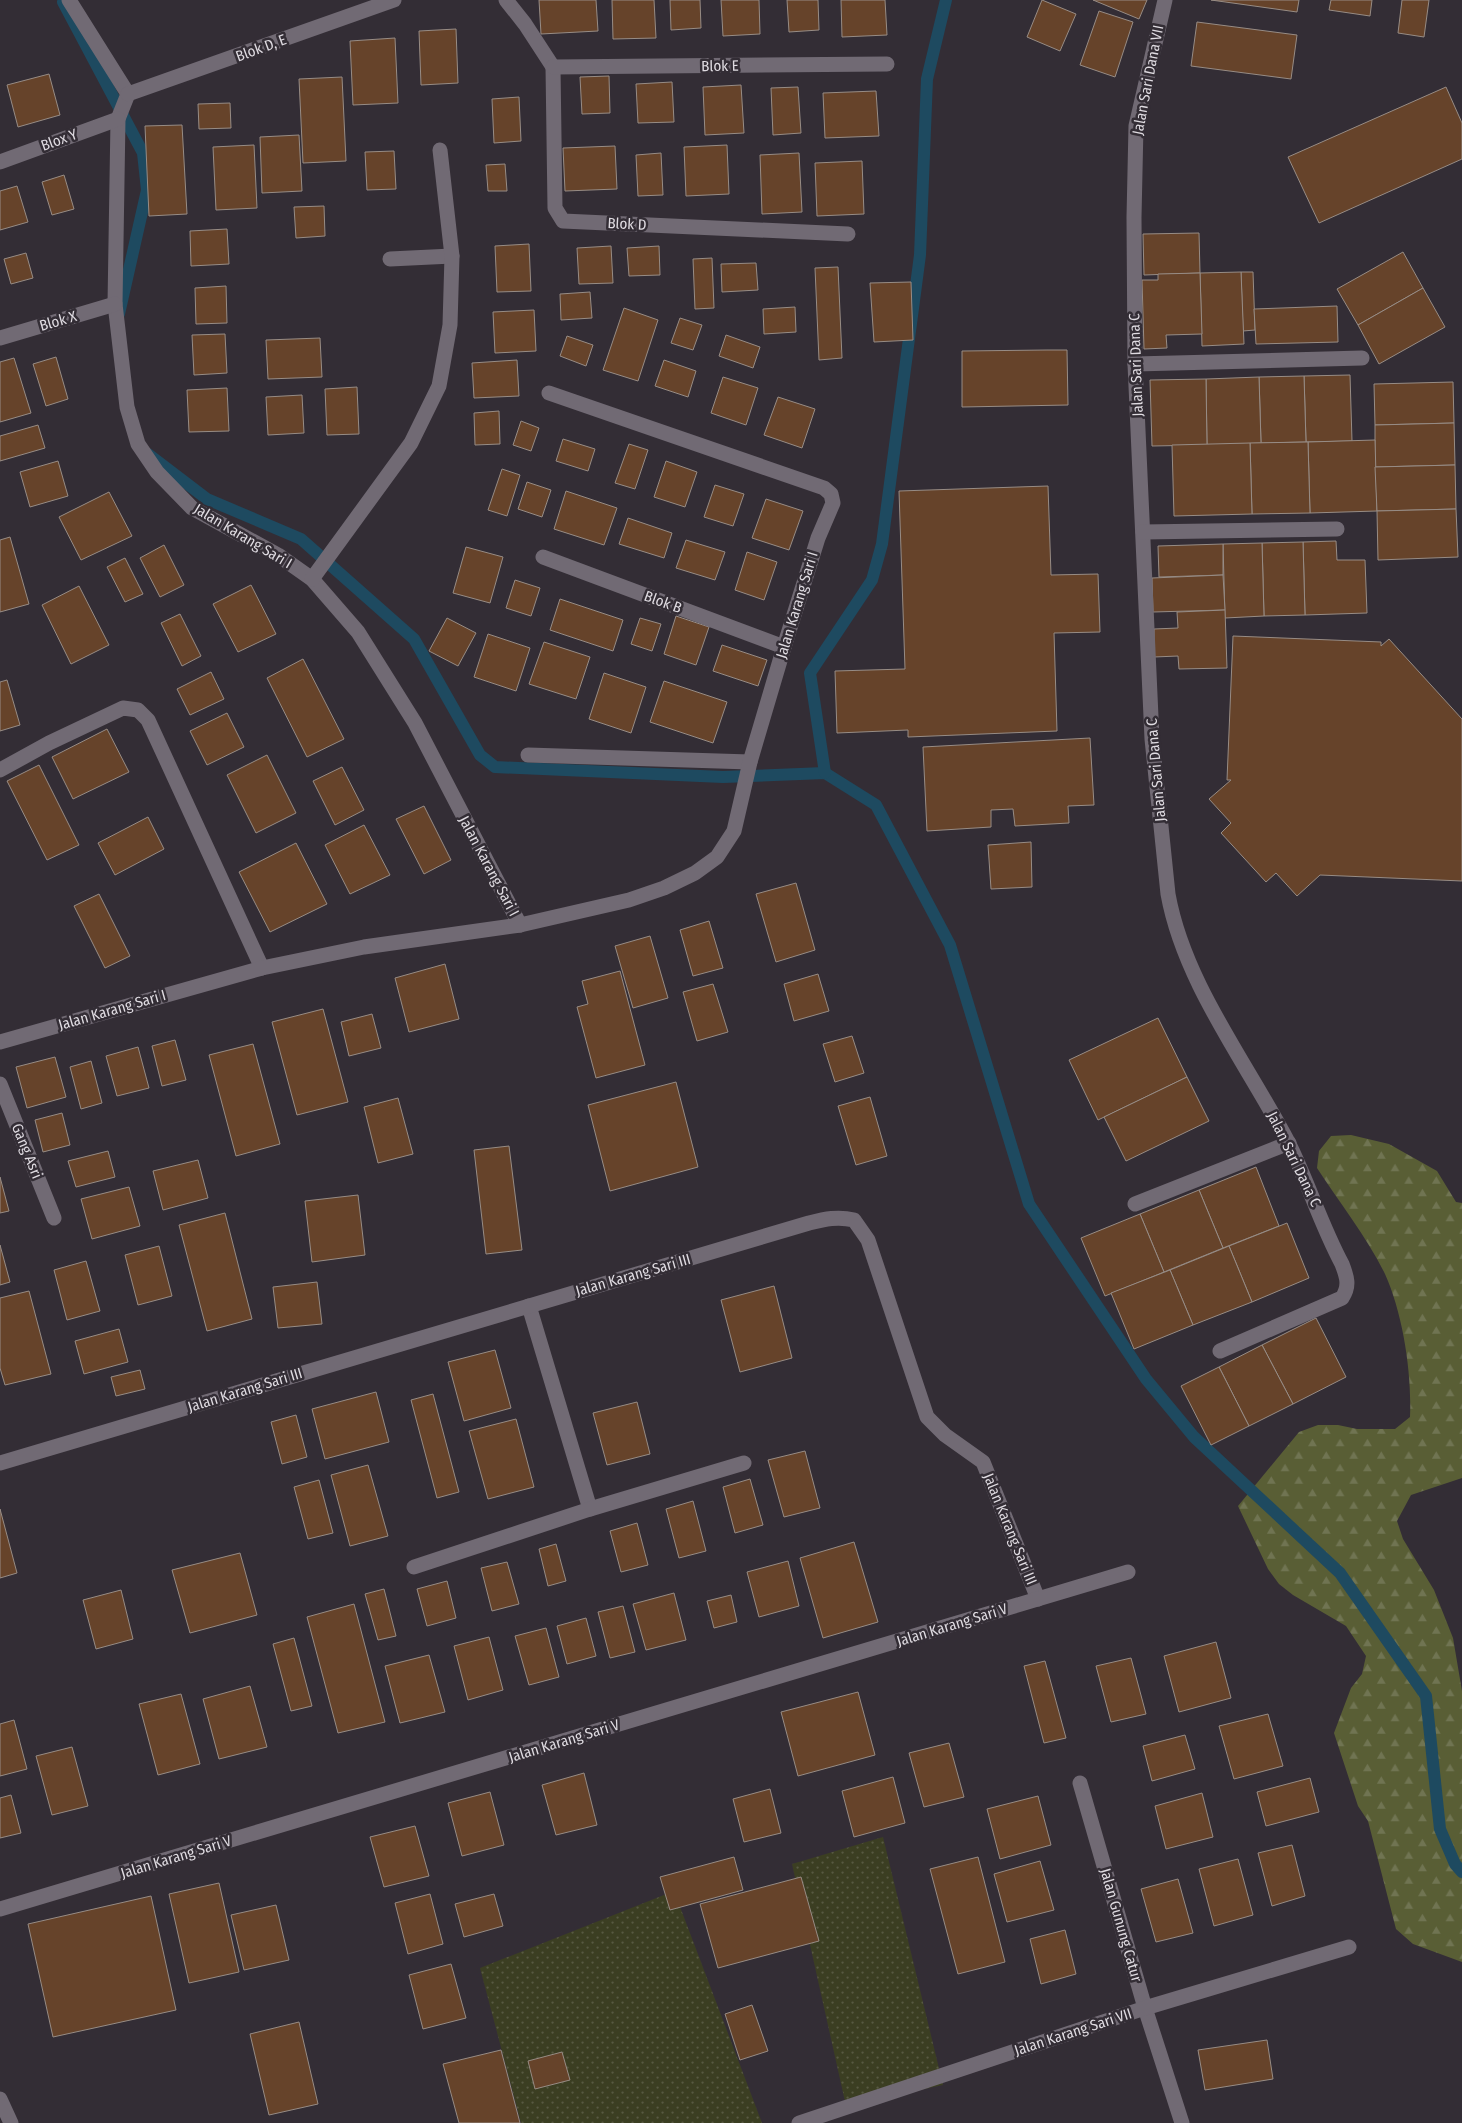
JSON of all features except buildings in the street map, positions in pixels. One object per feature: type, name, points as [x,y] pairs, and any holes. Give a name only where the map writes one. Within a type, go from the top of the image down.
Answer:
[{"type":"street","points":[[69,0],[128,94]]},
{"type":"street","name":"Blok D, E","points":[[128,94],[394,0]]},
{"type":"street","points":[[506,0],[525,24],[553,67]]},
{"type":"street","name":"Jalan Sari Dana VII","points":[[1134,217],[1136,126],[1165,0]]},
{"type":"street","name":"Blok E","points":[[553,67],[887,64]]},
{"type":"street","name":"Blok D","points":[[553,67],[555,208],[563,221],[848,234]]},
{"type":"street","name":"Jalan Karang Sari I","points":[[128,94],[118,119],[115,304],[127,407],[138,444],[157,472],[192,508],[262,546],[312,579],[358,632],[415,724],[520,925]]},
{"type":"street","name":"Blox Y","points":[[0,162],[118,119]]},
{"type":"street","points":[[312,579],[411,443],[439,386],[450,325],[452,256],[440,150]]},
{"type":"street","name":"Jalan Sari Dana C","points":[[1134,217],[1135,364],[1152,740],[1172,920],[1201,988],[1289,1143],[1348,1281],[1347,1291],[1342,1298],[1220,1351]]},
{"type":"street","points":[[390,259],[452,256]]},
{"type":"street","name":"Blok X","points":[[0,338],[115,304]]},
{"type":"street","points":[[1135,364],[1362,358]]},
{"type":"street","name":"Jalan Karang Sari I","points":[[0,1042],[262,968],[364,947],[520,925],[629,900],[664,888],[696,873],[717,857],[734,831],[750,762],[784,647],[818,538],[833,503],[831,494],[824,488],[549,394]]},
{"type":"street","points":[[1143,532],[1337,529]]},
{"type":"street","name":"Blok B","points":[[542,557],[784,647]]},
{"type":"street","points":[[0,770],[48,743],[123,708],[138,710],[148,720],[262,968]]},
{"type":"street","points":[[528,755],[750,762]]},
{"type":"street","name":"Gang Asri","points":[[0,1084],[54,1218]]},
{"type":"street","points":[[1135,1204],[1289,1143]]},
{"type":"street","name":"Jalan Karang Sari III","points":[[0,1463],[828,1218],[843,1217],[854,1220],[863,1229],[868,1240],[927,1417],[945,1435],[983,1462],[1038,1599]]},
{"type":"street","points":[[529,1306],[590,1509]]},
{"type":"street","points":[[414,1567],[590,1509],[744,1463]]},
{"type":"street","name":"Jalan Karang Sari V","points":[[0,1909],[1128,1572]]},
{"type":"street","name":"Jalan Gunung Catur","points":[[1080,1783],[1145,2008],[1182,2123]]},
{"type":"street","name":"Jalan Karang Sari VII","points":[[799,2123],[1145,2008],[1349,1947]]},
{"type":"street","points":[[0,2099],[11,2123]]},
{"type":"green space","points":[[1351,1135],[1389,1144],[1437,1171],[1456,1202],[1462,1203],[1462,1478],[1411,1495],[1397,1521],[1403,1539],[1434,1590],[1453,1638],[1462,1691],[1462,1962],[1413,1944],[1396,1929],[1368,1821],[1358,1806],[1334,1733],[1351,1688],[1362,1674],[1366,1656],[1346,1626],[1293,1595],[1279,1584],[1268,1569],[1238,1506],[1299,1432],[1318,1425],[1338,1425],[1357,1429],[1395,1429],[1410,1417],[1408,1363],[1397,1307],[1391,1290],[1385,1274],[1370,1247],[1317,1168],[1319,1151],[1331,1136]]},
{"type":"green space","points":[[883,1837],[943,2085],[846,2106],[792,1864]]},
{"type":"green space","points":[[674,1891],[762,2123],[521,2123],[480,1968]]},
{"type":"waterway","points":[[825,773],[810,673],[872,580],[882,544],[920,255],[927,79],[946,0]]},
{"type":"waterway","points":[[63,2],[143,153],[147,190],[119,314]]},
{"type":"waterway","points":[[148,454],[207,499],[301,539],[414,639],[480,755],[495,767],[723,777],[825,773],[876,805],[950,945],[1029,1204],[1146,1379],[1194,1437],[1340,1573],[1426,1696],[1440,1829],[1455,1864],[1462,1872]]}]
